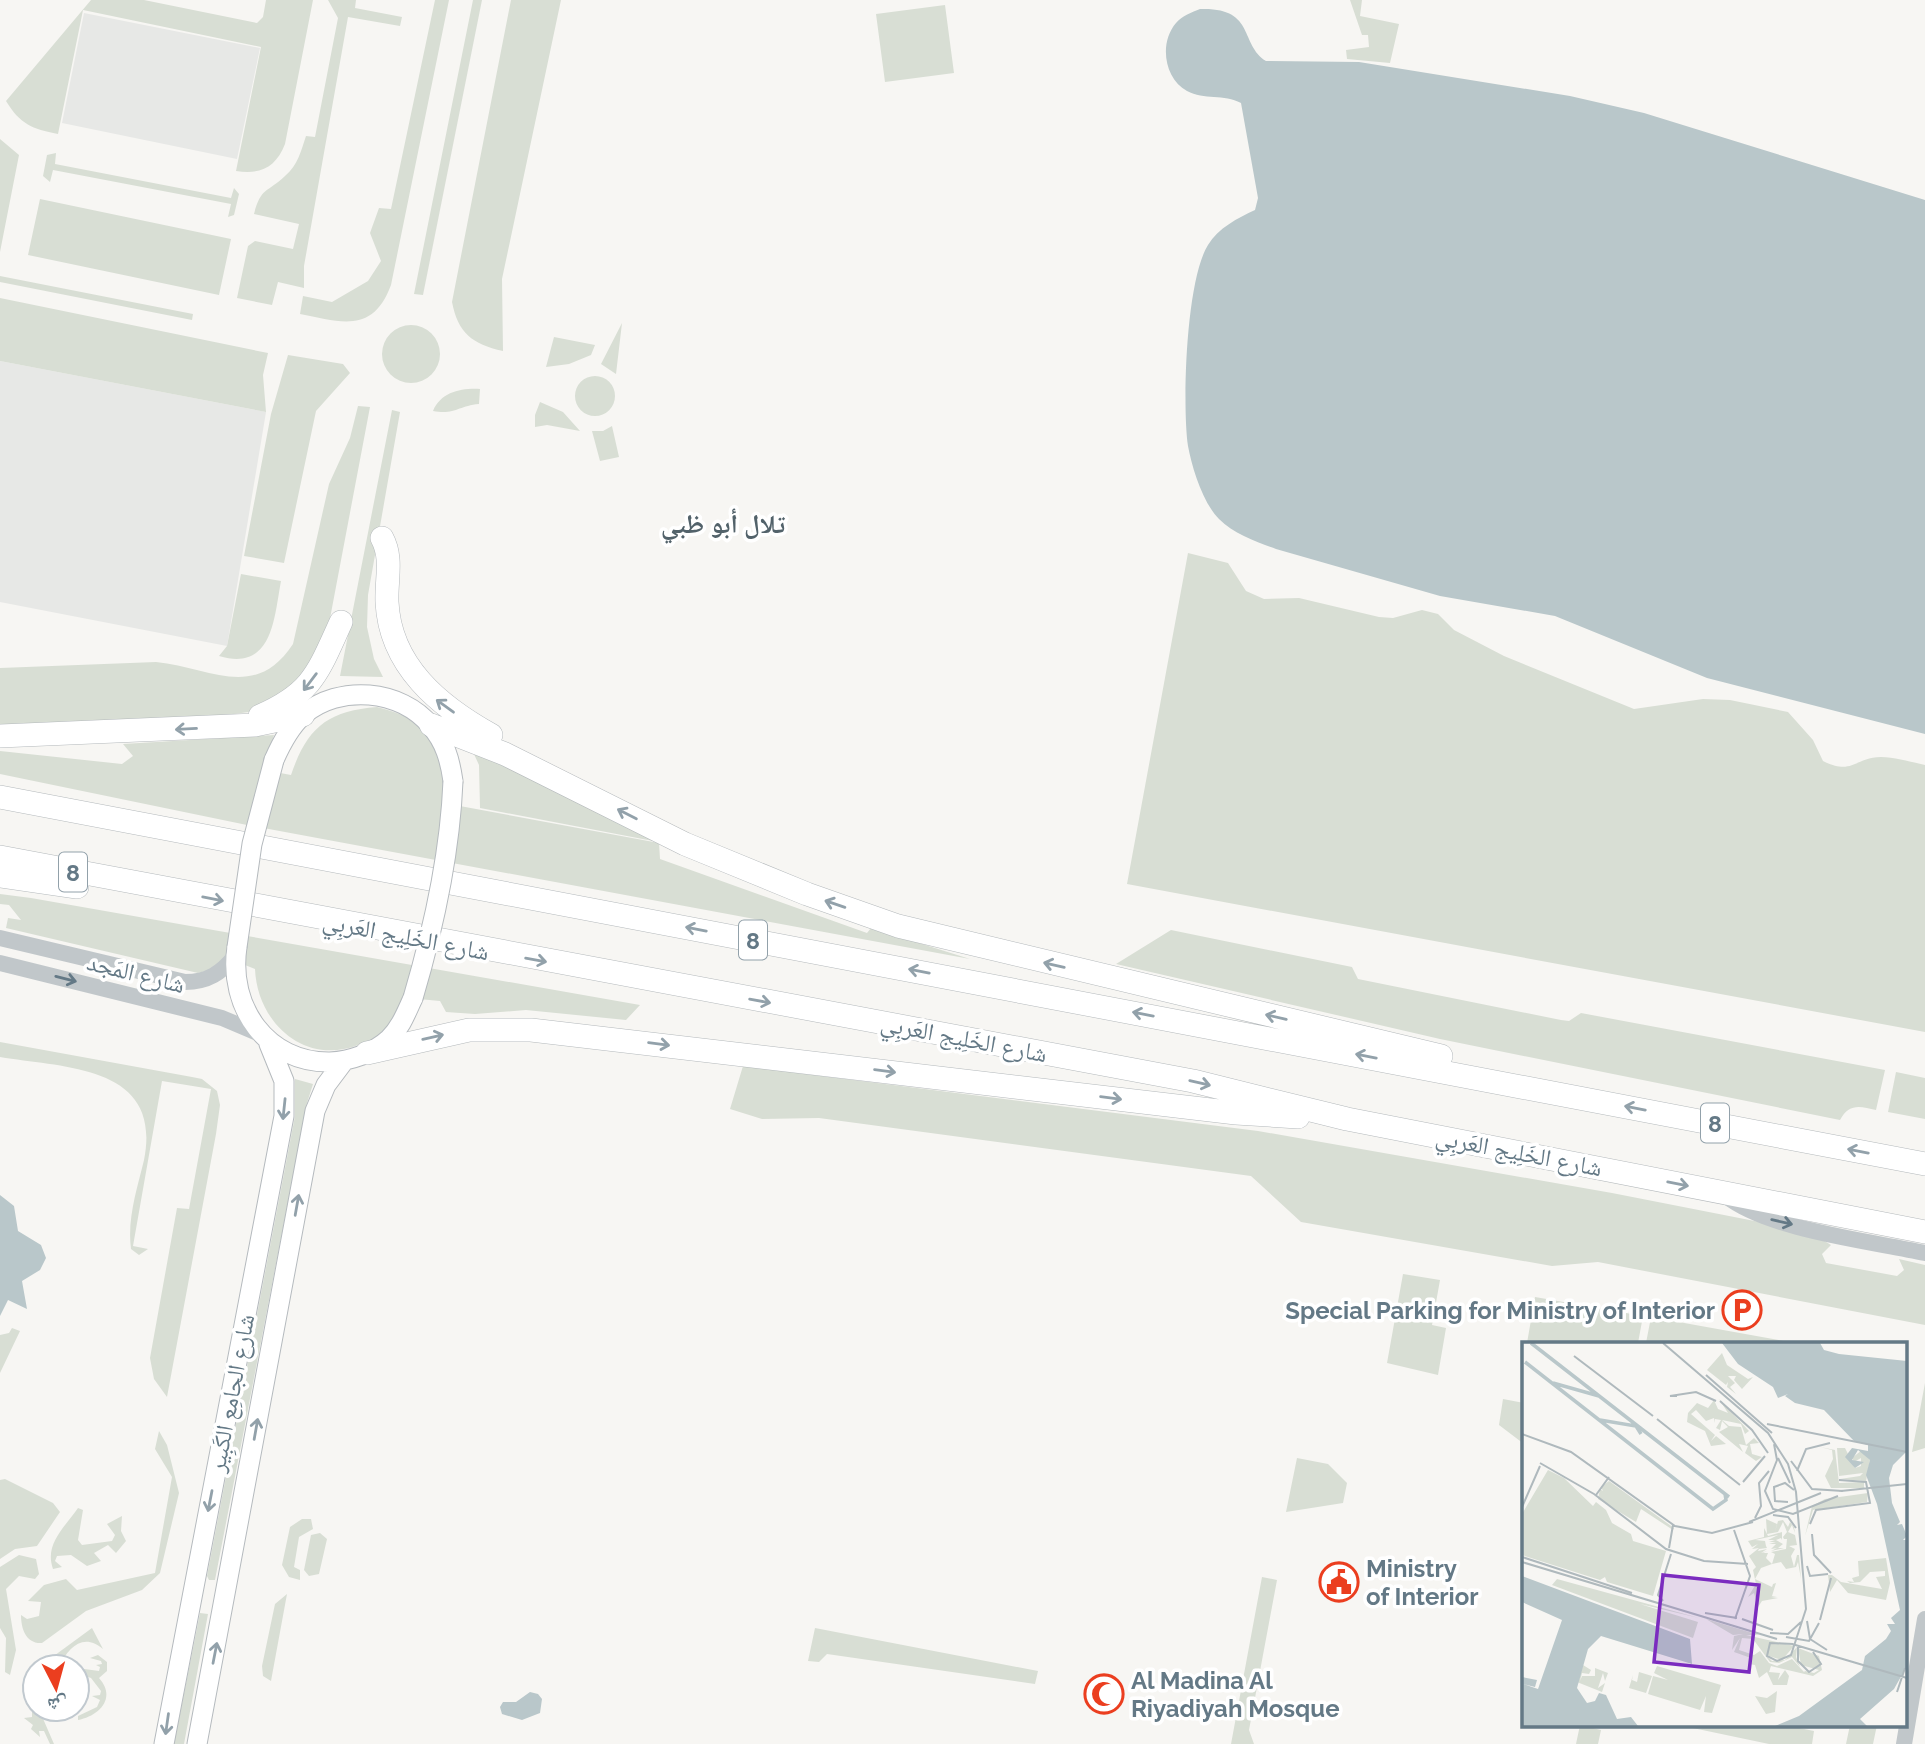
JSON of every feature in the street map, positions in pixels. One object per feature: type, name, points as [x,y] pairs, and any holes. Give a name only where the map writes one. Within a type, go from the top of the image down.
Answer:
[{"type":"highway","points":[[382,538],[388,558],[387,612],[398,647],[415,677],[442,705],[525,755],[541,771]]},
{"type":"highway","points":[[233,726],[281,707],[306,690],[341,622]]},
{"type":"highway","points":[[0,736],[233,726],[303,715]]},
{"type":"highway","points":[[431,725],[467,737],[541,771],[685,844],[807,894],[898,926],[1398,1045],[1460,1062],[1506,1083]]},
{"type":"highway","name":"8","points":[[0,797],[1925,1164]]},
{"type":"highway","name":"شارع الخَلِيج العَربِي","points":[[0,857],[1193,1081],[1347,1119],[1925,1232]]},
{"type":"highway","points":[[0,876],[110,889],[146,886]]},
{"type":"highway","points":[[367,1053],[469,1030],[531,1030],[1236,1113],[1347,1119]]},
{"type":"main road","points":[[265,1039],[291,1056],[313,1062],[344,1061],[367,1053],[387,1040],[402,1024],[413,998],[441,888],[451,821],[453,781],[450,761],[431,725],[411,708],[389,698],[365,694],[341,696],[303,715]]},
{"type":"main road","name":"شارع الجامِع الكَبِير","points":[[164,1744],[284,1116],[284,1081],[265,1039],[245,1010],[236,951],[252,844],[274,760],[288,734],[303,715]]},
{"type":"main road","name":"شارع الجامِع الكَبِير","points":[[197,1744],[315,1111],[326,1085],[344,1061]]},
{"type":"street","name":"شارع المَجد","points":[[0,938],[185,982],[197,982],[218,974],[236,951]]},
{"type":"street","name":"شارع المَجد","points":[[0,963],[222,1018],[265,1039]]},
{"type":"street","points":[[1721,1192],[1747,1210],[1765,1218],[1925,1253]]},
{"type":"street","points":[[1908,1721],[1924,1627]]},
{"type":"street","points":[[1904,1744],[1907,1726]]},
{"type":"shaded area","points":[[91,0],[144,0],[257,23],[263,17],[266,0],[313,0],[285,144],[272,164],[253,172],[236,171],[261,47],[83,10],[58,134],[34,127],[16,115],[6,101]]},
{"type":"shaded area","points":[[328,0],[356,0],[355,8],[402,17],[400,26],[348,17],[304,266],[304,288],[278,282],[272,305],[237,298],[248,246],[255,241],[293,249],[299,224],[254,214],[265,191],[293,167],[306,136],[315,137],[338,18]]},
{"type":"shaded area","points":[[435,0],[449,0],[391,285],[384,301],[365,318],[342,321],[300,314],[303,296],[332,302],[368,281],[381,261],[370,233],[379,208],[391,209]]},
{"type":"shaded area","points":[[473,0],[482,0],[423,295],[414,294]]},
{"type":"shaded area","points":[[511,0],[561,0],[502,279],[503,351],[483,345],[468,336],[458,322],[452,302]]},
{"type":"shaded area","points":[[1350,0],[1362,0],[1360,16],[1399,24],[1390,63],[1347,59],[1346,50],[1369,47],[1368,35],[1362,35]]},
{"type":"shaded area","points":[[945,5],[954,73],[885,82],[876,14]]},
{"type":"shaded area","points":[[1200,9],[1218,10],[1238,20],[1258,54],[1266,61],[1359,62],[1570,96],[1644,113],[1925,200],[1925,734],[1707,678],[1555,616],[1440,596],[1276,549],[1239,533],[1219,519],[1199,485],[1188,446],[1186,373],[1190,313],[1201,262],[1208,245],[1235,220],[1255,210],[1258,198],[1241,103],[1187,91],[1173,78],[1169,69],[1166,50],[1171,31],[1181,18]]},
{"type":"shaded area","points":[[84,13],[260,48],[237,159],[62,123]]},
{"type":"shaded area","points":[[0,139],[19,155],[0,252]]},
{"type":"shaded area","points":[[56,153],[55,164],[231,198],[234,188],[239,194],[234,215],[228,217],[231,204],[53,170],[50,182],[43,176],[47,155]]},
{"type":"shaded area","points":[[40,199],[231,239],[219,295],[28,255]]},
{"type":"shaded area","points":[[0,276],[193,314],[192,320],[0,282]]},
{"type":"shaded area","points":[[0,298],[268,353],[263,375],[266,412],[0,361]]},
{"type":"shaded area","points":[[622,323],[616,374],[601,364]]},
{"type":"shaded area","points":[[405,325],[417,325],[432,333],[440,348],[440,360],[432,375],[417,383],[405,383],[390,375],[382,360],[382,348],[390,333]]},
{"type":"shaded area","points":[[554,337],[595,345],[591,355],[569,364],[546,367]]},
{"type":"shaded area","points":[[288,355],[343,364],[350,373],[316,411],[284,563],[244,556],[271,414]]},
{"type":"shaded area","points":[[0,361],[266,412],[227,646],[0,602]]},
{"type":"shaded area","points":[[595,376],[603,377],[609,382],[614,388],[614,404],[609,410],[603,415],[595,416],[587,415],[581,410],[576,404],[575,396],[576,388],[581,382],[587,377]]},
{"type":"shaded area","points":[[480,389],[479,404],[447,412],[433,411],[441,399],[452,392]]},
{"type":"shaded area","points":[[540,402],[563,412],[580,431],[547,425],[535,427],[535,415]]},
{"type":"shaded area","points":[[358,406],[370,407],[328,629],[313,674],[256,711],[190,720],[0,726],[0,668],[156,662],[230,677],[247,677],[263,672],[278,662],[293,644],[329,484],[350,438]]},
{"type":"shaded area","points":[[392,410],[400,412],[368,595],[367,627],[374,659],[383,677],[340,676]]},
{"type":"shaded area","points":[[612,426],[619,457],[600,461],[592,431],[603,431]]},
{"type":"shaded area","points":[[1188,553],[1228,563],[1246,591],[1264,599],[1299,598],[1379,617],[1393,618],[1422,610],[1438,614],[1454,630],[1504,656],[1634,709],[1703,699],[1730,700],[1788,712],[1813,740],[1823,761],[1833,765],[1848,766],[1881,757],[1925,765],[1925,1032],[1127,884]]},
{"type":"shaded area","points":[[241,574],[281,581],[268,638],[261,649],[250,656],[237,659],[219,656],[227,646]]},
{"type":"shaded area","points":[[377,707],[413,721],[432,740],[442,767],[449,804],[659,843],[660,859],[867,933],[871,928],[970,959],[247,825],[0,774],[0,751],[122,764],[133,756],[123,744],[274,735],[264,770],[291,775],[304,745],[321,725],[345,713]]},
{"type":"shaded area","points":[[473,752],[674,845],[480,808],[479,765]]},
{"type":"shaded area","points":[[0,894],[640,1005],[626,1020],[526,1010],[475,1014],[446,1012],[440,1001],[408,998],[381,1035],[338,1050],[319,1049],[302,1044],[287,1035],[274,1022],[264,1006],[255,969],[225,957],[217,968],[198,973],[6,928],[8,918],[21,920],[9,905],[0,904]]},
{"type":"shaded area","points":[[1171,930],[1352,967],[1358,979],[1561,1020],[1569,1021],[1581,1013],[1885,1070],[1876,1110],[1865,1107],[1851,1108],[1840,1120],[1440,1039],[1116,964]]},
{"type":"shaded area","points":[[0,1042],[202,1079],[217,1091],[220,1105],[216,1134],[167,1397],[154,1379],[150,1358],[177,1208],[189,1209],[211,1089],[162,1081],[133,1246],[148,1249],[139,1255],[131,1249],[130,1227],[144,1160],[146,1129],[139,1105],[124,1089],[104,1077],[53,1064],[0,1057]]},
{"type":"shaded area","points":[[743,1066],[1258,1131],[1612,1193],[1810,1232],[1831,1245],[1822,1254],[1826,1263],[1897,1276],[1904,1270],[1899,1259],[1925,1265],[1925,1325],[1598,1262],[1552,1266],[1301,1222],[1251,1176],[819,1118],[762,1119],[730,1109]]},
{"type":"shaded area","points":[[1896,1072],[1925,1078],[1925,1119],[1888,1112]]},
{"type":"shaded area","points":[[295,1079],[313,1084],[307,1103],[215,1580],[209,1580],[207,1576],[295,1116]]},
{"type":"shaded area","points":[[0,1195],[14,1206],[18,1231],[41,1245],[46,1258],[40,1270],[22,1281],[27,1309],[8,1300],[0,1316]]},
{"type":"shaded area","points":[[1403,1274],[1440,1280],[1432,1325],[1446,1328],[1438,1375],[1387,1363]]},
{"type":"shaded area","points":[[1535,1297],[1643,1316],[1638,1342],[1527,1342]]},
{"type":"shaded area","points":[[1651,1317],[1789,1342],[1646,1342]]},
{"type":"shaded area","points":[[12,1328],[20,1331],[0,1373],[0,1335],[9,1333]]},
{"type":"shaded area","points":[[1925,1383],[1925,1448],[1912,1452]]},
{"type":"shaded area","points":[[1503,1399],[1522,1403],[1522,1442],[1499,1425]]},
{"type":"shaded area","points":[[159,1431],[167,1445],[179,1493],[160,1573],[142,1590],[86,1611],[42,1643],[32,1641],[23,1630],[21,1615],[27,1619],[39,1616],[41,1602],[28,1601],[44,1585],[66,1579],[77,1590],[155,1573],[172,1477],[155,1449]]},
{"type":"shaded area","points":[[1297,1458],[1328,1464],[1347,1483],[1343,1503],[1286,1512]]},
{"type":"shaded area","points":[[5,1479],[53,1503],[60,1512],[37,1546],[15,1549],[0,1559],[0,1480]]},
{"type":"shaded area","points":[[78,1508],[83,1510],[78,1540],[82,1545],[112,1541],[115,1535],[107,1524],[122,1516],[121,1531],[126,1541],[116,1553],[108,1545],[94,1553],[101,1561],[87,1566],[71,1555],[57,1556],[55,1561],[62,1567],[53,1569],[51,1552],[54,1544]]},
{"type":"shaded area","points":[[302,1519],[311,1519],[313,1529],[299,1537],[294,1567],[300,1570],[300,1580],[289,1577],[282,1565],[290,1527]]},
{"type":"shaded area","points":[[320,1533],[327,1539],[319,1574],[309,1576],[304,1570],[311,1535]]},
{"type":"shaded area","points":[[19,1555],[36,1559],[39,1574],[35,1579],[19,1576],[6,1589],[16,1650],[10,1675],[5,1672],[6,1638],[0,1628],[0,1567]]},
{"type":"shaded area","points":[[1262,1577],[1277,1580],[1249,1730],[1254,1744],[1231,1744]]},
{"type":"shaded area","points":[[287,1594],[271,1681],[263,1676],[262,1666],[275,1604]]},
{"type":"shaded area","points":[[200,1613],[208,1614],[184,1744],[174,1744]]},
{"type":"shaded area","points":[[92,1628],[103,1649],[96,1644],[83,1642],[68,1653],[58,1653]]},
{"type":"shaded area","points":[[815,1628],[1038,1671],[1035,1684],[827,1654],[819,1662],[808,1661]]},
{"type":"shaded area","points":[[98,1655],[107,1662],[107,1671],[99,1678],[104,1685],[106,1699],[91,1716],[91,1710],[97,1707],[100,1700],[92,1696],[100,1695],[101,1691],[91,1678],[91,1670],[99,1671],[100,1667],[96,1665],[102,1664],[91,1658]]},
{"type":"shaded area","points":[[530,1692],[538,1694],[542,1699],[540,1713],[522,1720],[502,1714],[500,1707],[503,1702],[516,1702]]},
{"type":"shaded area","points":[[30,1723],[45,1723],[54,1744],[50,1744],[44,1731],[39,1731],[40,1737],[31,1729],[33,1725]]},
{"type":"shaded area","points":[[1580,1726],[1601,1730],[1598,1744],[1576,1744]]},
{"type":"shaded area","points":[[1789,1726],[1814,1731],[1812,1744],[1769,1744],[1688,1727]]},
{"type":"shaded area","points":[[1850,1726],[1877,1726],[1873,1744],[1846,1744]]},
{"type":"place","name":"Special Parking for Ministry of Interior","points":[[1742,1310]]},
{"type":"place","name":"Ministry of Interior","points":[[1339,1582]]},
{"type":"place","name":"Al Madina Al Riyadiyah Mosque","points":[[1104,1694]]},
{"type":"district","name":"تلال أبو ظبي","points":[[723,524]]}]
